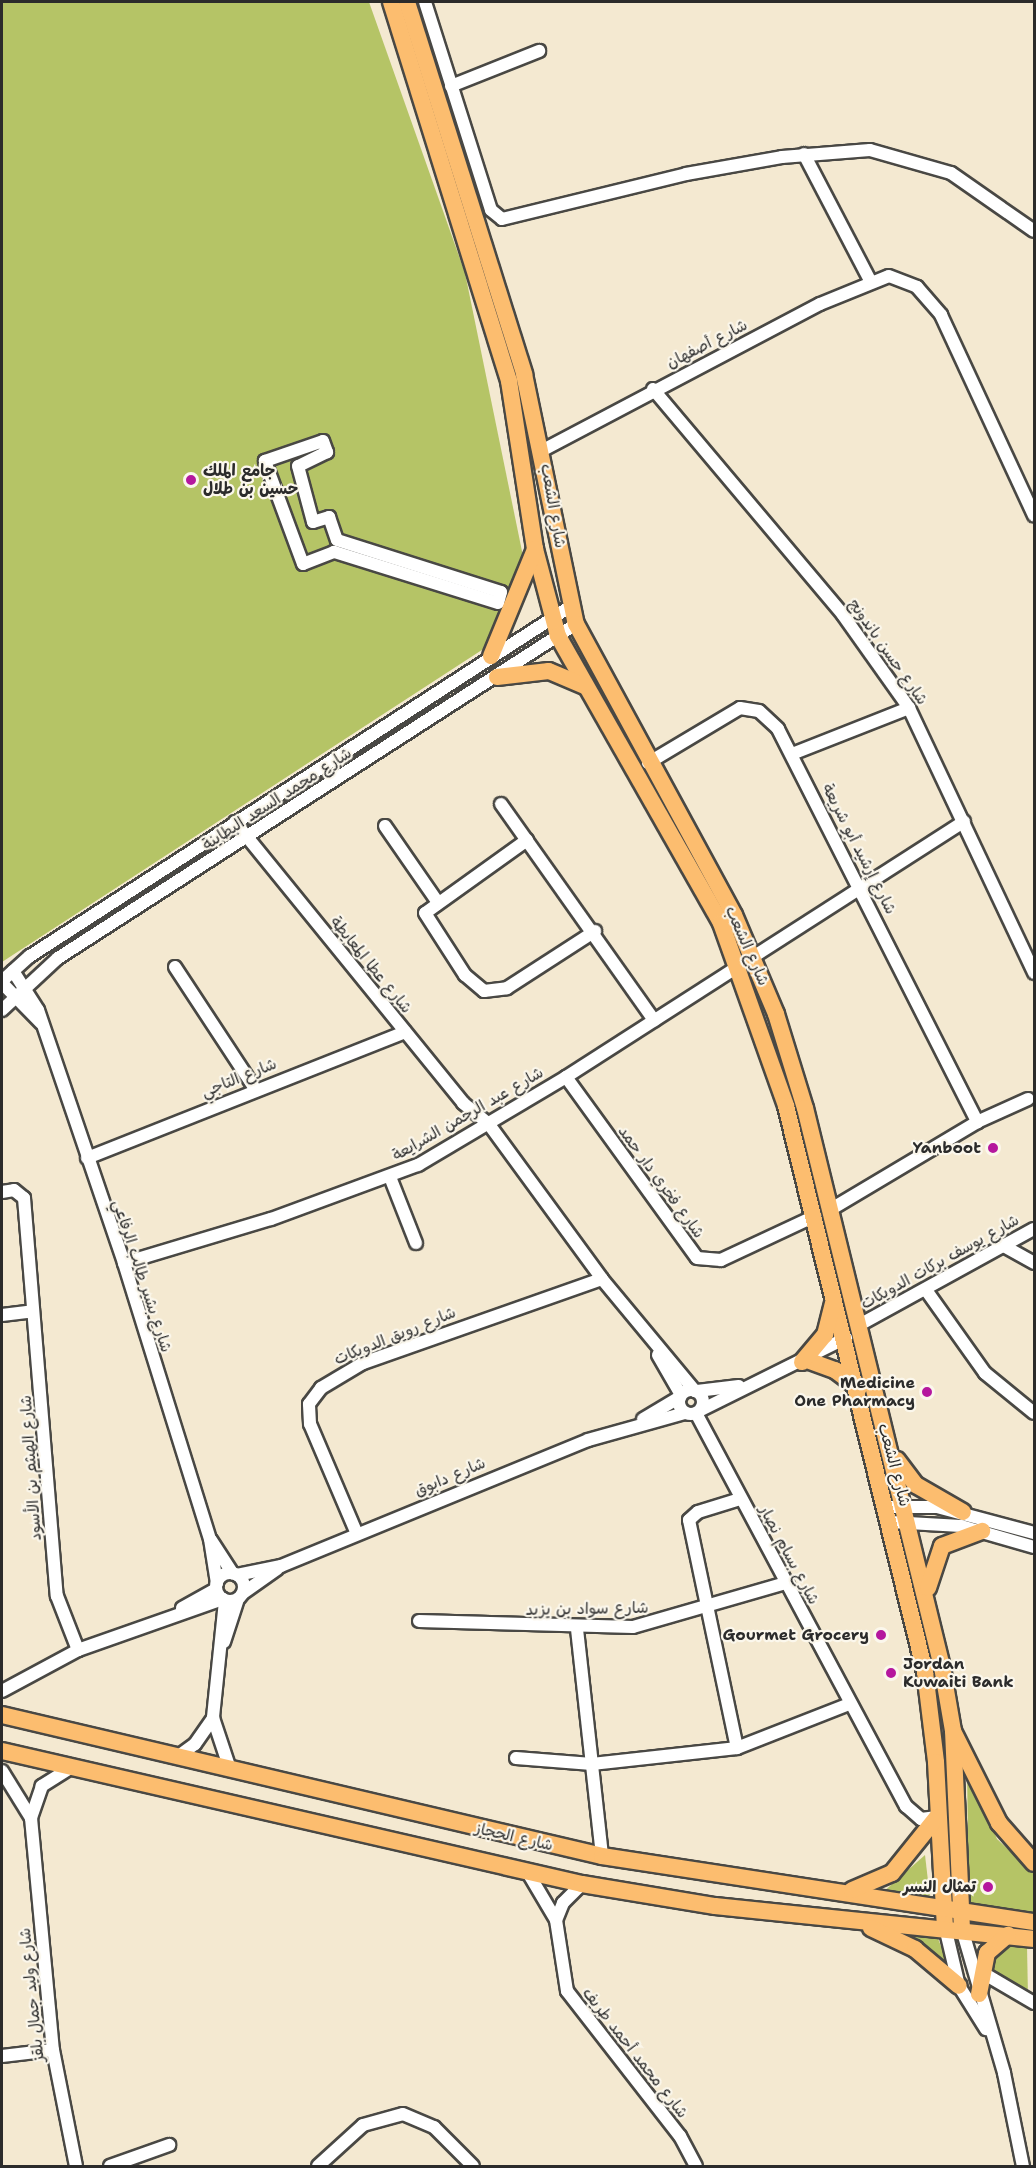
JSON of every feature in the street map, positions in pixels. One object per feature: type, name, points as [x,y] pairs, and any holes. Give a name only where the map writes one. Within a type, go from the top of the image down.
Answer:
[{"type":"main road","name":"شارع الشعب","points":[[391,2],[509,381],[536,549],[551,617],[558,636],[585,686],[695,874],[737,966],[776,1072],[859,1388],[931,1707],[941,1907],[945,1928]]},
{"type":"main road","name":"شارع الشعب","points":[[407,2],[543,450],[576,624],[648,763],[709,867],[752,956],[779,1023],[833,1208],[886,1440],[927,1594],[953,1731],[962,1929]]},
{"type":"main road","points":[[491,656],[536,549]]},
{"type":"main road","points":[[497,677],[549,671],[585,686]]},
{"type":"main road","points":[[835,1293],[825,1335],[805,1361],[835,1370],[859,1388]]},
{"type":"main road","points":[[886,1440],[916,1485],[963,1512]]},
{"type":"main road","points":[[927,1594],[942,1546],[982,1531]]},
{"type":"main road","name":"شارع الحجاز","points":[[2,1715],[602,1856],[1035,1922]]},
{"type":"main road","points":[[953,1731],[999,1823],[1035,1863]]},
{"type":"main road","name":"شارع الحجاز","points":[[2,1751],[582,1884],[845,1920],[962,1929],[1034,1940]]},
{"type":"main road","points":[[844,1892],[892,1873],[937,1817]]},
{"type":"main road","points":[[845,1920],[889,1934],[959,1986]]},
{"type":"main road","points":[[979,1994],[987,1953],[1008,1935]]},
{"type":"street","points":[[425,2],[491,210],[502,219],[686,174],[804,154],[870,150],[924,161],[973,185],[1035,231]]},
{"type":"street","points":[[451,86],[539,51]]},
{"type":"street","points":[[804,154],[870,280]]},
{"type":"street","name":"شارع أصفهان","points":[[543,450],[653,389],[870,280],[889,276],[917,287],[940,315],[1035,515]]},
{"type":"street","name":"شارع حسن باندونج","points":[[653,389],[843,615],[909,708],[1035,973]]},
{"type":"street","points":[[323,441],[327,452],[298,466],[313,522],[329,517],[337,540],[501,592],[498,603],[334,552],[303,564],[265,461],[323,441]]},
{"type":"street","name":"شارع محمد السعد البطاينة","points":[[2,982],[13,971],[235,822],[571,606]]},
{"type":"street","name":"شارع محمد السعد البطاينة","points":[[2,1010],[24,984],[576,624]]},
{"type":"street","name":"شارع إرشيد أبو شريعة","points":[[648,763],[740,708],[765,714],[792,754],[977,1122]]},
{"type":"street","points":[[792,754],[909,708]]},
{"type":"street","points":[[501,804],[595,931],[654,1020]]},
{"type":"street","name":"شارع عبد الرحمن الشرايعة","points":[[124,1263],[390,1177],[566,1077],[964,821]]},
{"type":"street","name":"شارع عطا المعايطة","points":[[235,822],[464,1103],[488,1123]]},
{"type":"street","points":[[385,826],[437,901]]},
{"type":"street","points":[[527,840],[437,901],[425,913],[425,921],[465,975],[484,991],[507,988],[595,931]]},
{"type":"street","points":[[175,967],[255,1089]]},
{"type":"street","name":"شارع بشير طالب الرفاعي","points":[[13,971],[24,984],[41,1023],[124,1263],[210,1539],[220,1593],[224,1643]]},
{"type":"street","name":"شارع بشير طالب الرفاعي","points":[[2,982],[41,1023]]},
{"type":"street","name":"شارع التاجي","points":[[87,1158],[255,1089],[405,1032]]},
{"type":"street","name":"شارع فخري دار حمد","points":[[566,1077],[697,1258],[721,1260],[815,1216]]},
{"type":"street","points":[[833,1208],[977,1122],[1028,1099]]},
{"type":"street","points":[[488,1123],[650,1341],[703,1399],[694,1412],[680,1396],[650,1341]]},
{"type":"street","points":[[390,1177],[417,1243]]},
{"type":"street","name":"شارع الهيثم بن الأسود","points":[[2,1192],[14,1190],[24,1198],[57,1596],[78,1650]]},
{"type":"street","name":"شارع يوسف بركات الدويكات","points":[[861,1324],[1035,1229]]},
{"type":"street","points":[[1002,1245],[1035,1263]]},
{"type":"street","name":"شارع رويق الدويكات","points":[[357,1534],[310,1424],[309,1404],[321,1388],[369,1361],[602,1279]]},
{"type":"street","points":[[926,1290],[985,1373],[1035,1413]]},
{"type":"street","points":[[2,1315],[33,1311]]},
{"type":"street","name":"شارع دابوق","points":[[634,1424],[694,1412],[805,1361],[846,1338]]},
{"type":"street","name":"شارع دابوق","points":[[220,1593],[235,1574],[281,1566],[634,1424],[680,1396],[696,1391],[750,1385]]},
{"type":"street","name":"شارع بسام نصار","points":[[694,1412],[849,1704],[910,1812],[921,1819],[937,1817]]},
{"type":"street","points":[[737,1748],[710,1605],[690,1520],[698,1512],[740,1499]]},
{"type":"street","points":[[889,1515],[963,1512],[1035,1533]]},
{"type":"street","points":[[907,1514],[982,1531],[1035,1547]]},
{"type":"street","name":"شارع بشير طالب الرفاعي","points":[[177,1757],[195,1744],[213,1718],[224,1643],[241,1596],[235,1574],[210,1539]]},
{"type":"street","name":"شارع دابوق","points":[[241,1596],[281,1566]]},
{"type":"street","name":"شارع سواد بن يزيد","points":[[419,1622],[578,1629],[652,1625],[785,1583]]},
{"type":"street","points":[[2,1691],[78,1650],[220,1593],[241,1596]]},
{"type":"street","points":[[578,1629],[602,1856]]},
{"type":"street","points":[[516,1758],[592,1764],[737,1748],[849,1704]]},
{"type":"street","name":"شارع بشير طالب الرفاعي","points":[[213,1718],[230,1769]]},
{"type":"street","name":"شارع وليد جمال بلقز","points":[[72,1767],[42,1786],[31,1818],[54,2050],[76,2166]]},
{"type":"street","name":"شارع وليد جمال بلقز","points":[[2,1771],[31,1818]]},
{"type":"street","name":"شارع محمد أحمد طريف","points":[[527,1871],[556,1920],[560,1969],[572,2001],[663,2113],[696,2166]]},
{"type":"street","points":[[556,1920],[563,1903],[582,1884]]},
{"type":"street","points":[[945,1928],[959,1986],[988,2033]]},
{"type":"street","points":[[962,1929],[988,2033],[1004,2073],[1023,2166]]},
{"type":"street","points":[[983,1973],[1035,2003]]},
{"type":"street","points":[[2,2056],[54,2050]]},
{"type":"street","points":[[318,2166],[363,2125],[402,2114],[434,2127],[473,2166]]},
{"type":"street","points":[[110,2166],[169,2145]]},
{"type":"green space","points":[[2,2],[369,2],[465,273],[524,561],[488,646],[2,962]]},
{"type":"green space","points":[[967,1771],[997,1839],[1034,1874],[1034,1914],[969,1904]]},
{"type":"green space","points":[[925,1855],[930,1898],[882,1893]]},
{"type":"green space","points":[[896,1931],[937,1936],[949,1967],[932,1951]]},
{"type":"green space","points":[[1006,1944],[1027,1946],[1028,1997],[992,1976],[992,1962]]},
{"type":"place","name":"جامع الملك حسين بن طلال","points":[[191,480]]},
{"type":"place","name":"Yanboot","points":[[993,1148]]},
{"type":"place","name":"Medicine One Pharmacy","points":[[927,1392]]},
{"type":"place","name":"Gourmet Grocery","points":[[881,1635]]},
{"type":"place","name":"Jordan Kuwaiti Bank","points":[[891,1673]]},
{"type":"place","name":"تمثال النسر","points":[[988,1887]]}]
